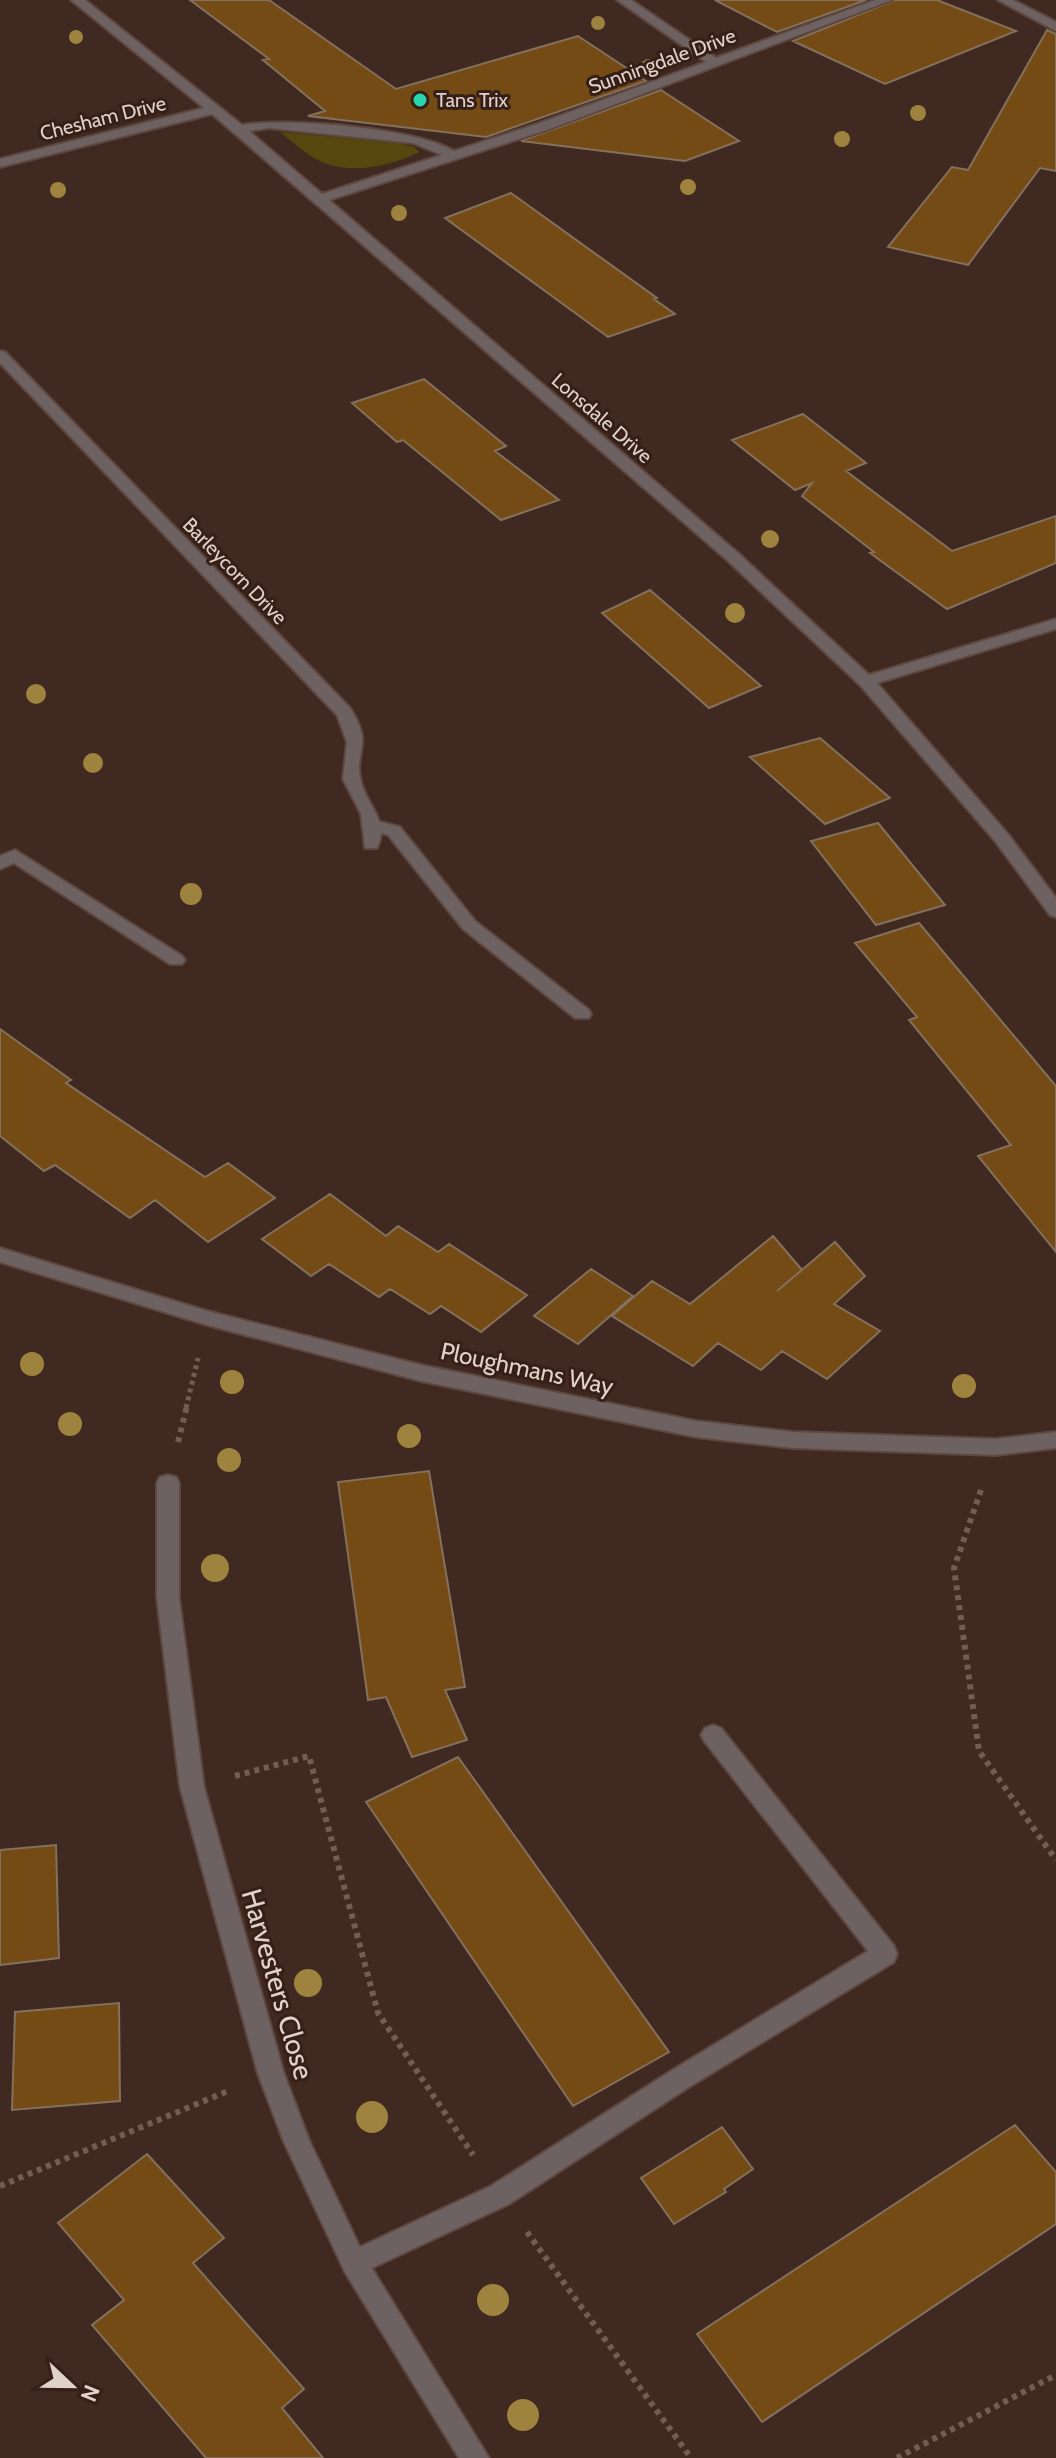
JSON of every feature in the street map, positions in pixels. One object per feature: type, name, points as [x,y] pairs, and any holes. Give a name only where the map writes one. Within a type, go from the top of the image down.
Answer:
[{"type":"street","name":"Lonsdale Drive","points":[[77,0],[239,129],[733,557],[866,681],[1001,837],[1056,911]]},
{"type":"street","points":[[623,0],[715,63]]},
{"type":"street","name":"Sunningdale Drive","points":[[319,199],[542,127],[886,0]]},
{"type":"street","points":[[1004,0],[1056,27]]},
{"type":"street","name":"Chesham Drive","points":[[0,163],[215,109]]},
{"type":"street","points":[[239,129],[269,124],[414,139],[435,145],[451,155]]},
{"type":"street","name":"Barleycorn Drive","points":[[0,355],[344,712],[356,739],[351,778],[369,809],[372,835],[394,831],[412,849],[462,919],[582,1014]]},
{"type":"street","points":[[866,681],[1056,624]]},
{"type":"street","points":[[5,854],[176,960]]},
{"type":"street","name":"Ploughmans Way","points":[[0,1255],[207,1318],[421,1373],[696,1429],[793,1440],[996,1447],[1056,1440]]},
{"type":"street","name":"Harvesters Close","points":[[168,1483],[168,1598],[192,1787],[271,2074],[297,2142],[354,2263],[475,2458]]},
{"type":"street","points":[[354,2263],[500,2195],[680,2079],[885,1954],[713,1735]]},
{"type":"path","points":[[168,1483],[207,1318]]},
{"type":"path","points":[[996,1447],[954,1568],[979,1751],[1056,1860]]},
{"type":"path","points":[[192,1787],[309,1756],[378,2013],[500,2195],[691,2458]]},
{"type":"path","points":[[0,2186],[271,2074]]},
{"type":"path","points":[[897,2458],[1056,2375]]},
{"type":"shaded area","points":[[280,132],[399,143],[414,147],[419,152],[368,168],[341,167],[316,159]]},
{"type":"building","points":[[190,0],[269,0],[396,89],[578,36],[646,81],[486,137],[308,116],[325,111],[263,60],[269,59]]},
{"type":"building","points":[[715,0],[866,0],[777,32]]},
{"type":"building","points":[[895,0],[937,0],[1016,31],[885,84],[793,41]]},
{"type":"building","points":[[1047,30],[1056,34],[1056,171],[1040,168],[968,265],[888,247],[952,167],[968,170]]},
{"type":"building","points":[[661,90],[739,141],[685,161],[521,141]]},
{"type":"building","points":[[511,193],[675,314],[608,337],[445,218]]},
{"type":"building","points":[[424,379],[506,446],[495,451],[559,500],[501,520],[403,440],[397,442],[352,403]]},
{"type":"building","points":[[803,414],[866,463],[846,471],[952,551],[1056,516],[1056,563],[947,609],[870,553],[874,552],[802,496],[812,483],[795,490],[732,440]]},
{"type":"building","points":[[650,590],[761,686],[709,708],[602,613]]},
{"type":"building","points":[[820,738],[890,798],[825,824],[750,757]]},
{"type":"building","points":[[878,823],[945,905],[876,925],[811,841]]},
{"type":"building","points":[[919,923],[1056,1086],[1056,1252],[978,1156],[1011,1145],[909,1020],[917,1017],[855,943]]},
{"type":"building","points":[[0,1029],[71,1080],[66,1083],[205,1177],[228,1163],[275,1198],[208,1242],[155,1200],[130,1218],[55,1165],[44,1171],[0,1136]]},
{"type":"building","points":[[330,1194],[386,1236],[398,1226],[438,1252],[449,1244],[527,1295],[481,1332],[441,1306],[430,1314],[390,1289],[379,1297],[329,1264],[311,1276],[262,1239]]},
{"type":"building","points":[[773,1236],[802,1270],[835,1242],[865,1276],[834,1304],[880,1331],[827,1379],[782,1351],[761,1370],[718,1343],[693,1366],[612,1316],[652,1281],[690,1304]]},
{"type":"building","points":[[591,1269],[633,1296],[578,1344],[534,1316]]},
{"type":"building","points":[[429,1471],[465,1687],[445,1690],[467,1740],[412,1757],[386,1697],[368,1700],[338,1482]]},
{"type":"building","points":[[458,1757],[669,2052],[573,2106],[366,1802]]},
{"type":"building","points":[[56,1845],[59,1958],[0,1965],[0,1850]]},
{"type":"building","points":[[119,2003],[120,2101],[12,2110],[15,2012]]},
{"type":"building","points":[[1015,2125],[1056,2172],[1056,2224],[762,2422],[697,2334]]},
{"type":"building","points":[[722,2127],[753,2169],[724,2189],[726,2192],[674,2224],[641,2178]]},
{"type":"building","points":[[147,2154],[224,2238],[193,2263],[304,2389],[282,2408],[323,2458],[206,2458],[92,2325],[124,2300],[58,2223]]},
{"type":"place","name":"Tans Trix","points":[[420,100]]}]
